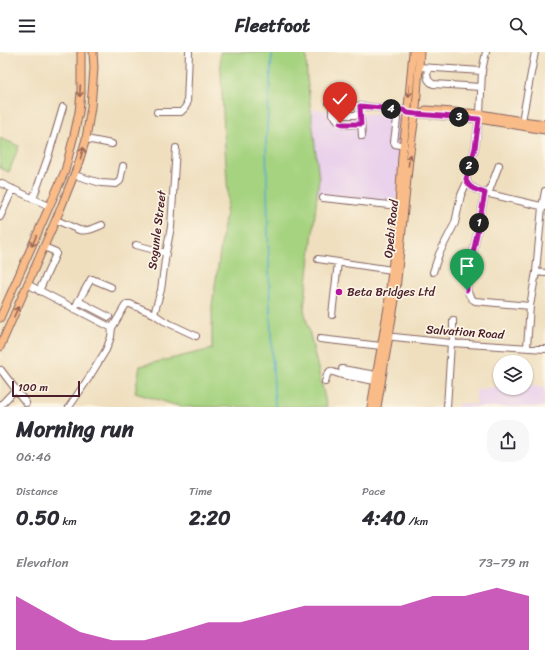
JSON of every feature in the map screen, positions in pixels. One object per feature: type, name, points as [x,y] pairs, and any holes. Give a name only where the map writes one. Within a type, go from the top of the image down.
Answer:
[{"type":"main road","points":[[0,318],[65,171],[75,130],[81,93],[81,52]]},
{"type":"main road","points":[[0,347],[56,220],[83,150],[91,107],[94,68],[93,52]]},
{"type":"main road","name":"Opebi Road","points":[[377,407],[386,336],[399,206],[406,110],[413,52]]},
{"type":"main road","name":"Opebi Road","points":[[372,407],[381,346],[386,336],[395,300],[409,159],[416,112],[420,52]]},
{"type":"main road","points":[[417,94],[429,112]]},
{"type":"main road","points":[[406,110],[545,124]]},
{"type":"main road","points":[[413,128],[418,120],[429,112]]},
{"type":"main road","points":[[479,117],[545,130]]},
{"type":"street","points":[[156,112],[181,112],[187,104],[189,52]]},
{"type":"street","points":[[432,272],[439,254],[456,223],[461,195],[467,182],[467,175],[475,148],[482,71],[486,52]]},
{"type":"street","points":[[522,121],[535,52]]},
{"type":"street","points":[[419,67],[482,71]]},
{"type":"street","points":[[428,68],[427,78],[433,84],[481,87]]},
{"type":"street","points":[[361,124],[343,124],[338,122],[332,114],[331,103],[406,110]]},
{"type":"street","points":[[360,106],[362,136]]},
{"type":"street","points":[[34,198],[63,107]]},
{"type":"street","points":[[334,115],[360,115]]},
{"type":"street","points":[[397,119],[394,142],[395,144],[404,146]]},
{"type":"street","points":[[86,139],[112,144]]},
{"type":"street","name":"Sogunle Street","points":[[154,314],[161,290],[171,227],[176,148]]},
{"type":"street","points":[[499,165],[486,193],[467,290],[469,296],[475,301],[530,306]]},
{"type":"street","points":[[74,175],[101,183],[116,184],[120,181],[123,166]]},
{"type":"street","points":[[467,182],[475,189],[486,193],[544,207]]},
{"type":"street","points":[[0,183],[49,206]]},
{"type":"street","points":[[0,217],[13,189]]},
{"type":"street","points":[[527,347],[530,306],[536,272],[545,190]]},
{"type":"street","points":[[64,205],[67,198]]},
{"type":"street","points":[[323,198],[399,206]]},
{"type":"street","points":[[56,220],[83,231],[87,231],[102,225]]},
{"type":"street","points":[[136,245],[166,253]]},
{"type":"street","points":[[39,290],[56,254],[56,252],[44,247]]},
{"type":"street","points":[[318,259],[392,270]]},
{"type":"street","points":[[332,315],[338,262]]},
{"type":"street","points":[[536,272],[545,272]]},
{"type":"street","points":[[74,308],[91,279],[111,287]]},
{"type":"street","points":[[27,284],[112,328]]},
{"type":"street","points":[[78,301],[109,317]]},
{"type":"street","points":[[69,407],[106,350],[112,328],[127,304],[154,314],[164,321],[196,336]]},
{"type":"street","points":[[447,407],[453,320]]},
{"type":"street","name":"Salvation Road","points":[[386,336],[452,343],[545,349]]},
{"type":"street","points":[[320,339],[381,346]]},
{"type":"street","points":[[0,369],[26,403]]},
{"type":"street","points":[[342,369],[376,378]]},
{"type":"street","points":[[326,382],[327,374],[330,371],[342,375],[376,378]]},
{"type":"street","points":[[0,406],[16,389]]},
{"type":"shaded area","points":[[311,109],[404,117],[396,204],[317,195],[319,179]]},
{"type":"shaded area","points":[[533,386],[545,388],[543,407],[458,407],[459,403],[476,405],[476,390],[493,387],[493,395],[533,395]]},
{"type":"green space","points":[[220,52],[306,52],[307,78],[319,179],[304,309],[327,407],[182,407],[135,393],[140,366],[212,349],[212,306],[228,198]]},
{"type":"green space","points":[[0,138],[19,146],[9,172],[0,168]]},
{"type":"waterway","points":[[272,52],[266,141],[270,313],[275,407]]},
{"type":"place","name":"Beta Bridges Ltd","points":[[339,292]]},
{"type":"route","points":[[340,123],[361,124],[360,106],[403,110],[408,113],[416,114],[479,119],[475,148],[466,179],[470,186],[485,193],[467,290]]}]
